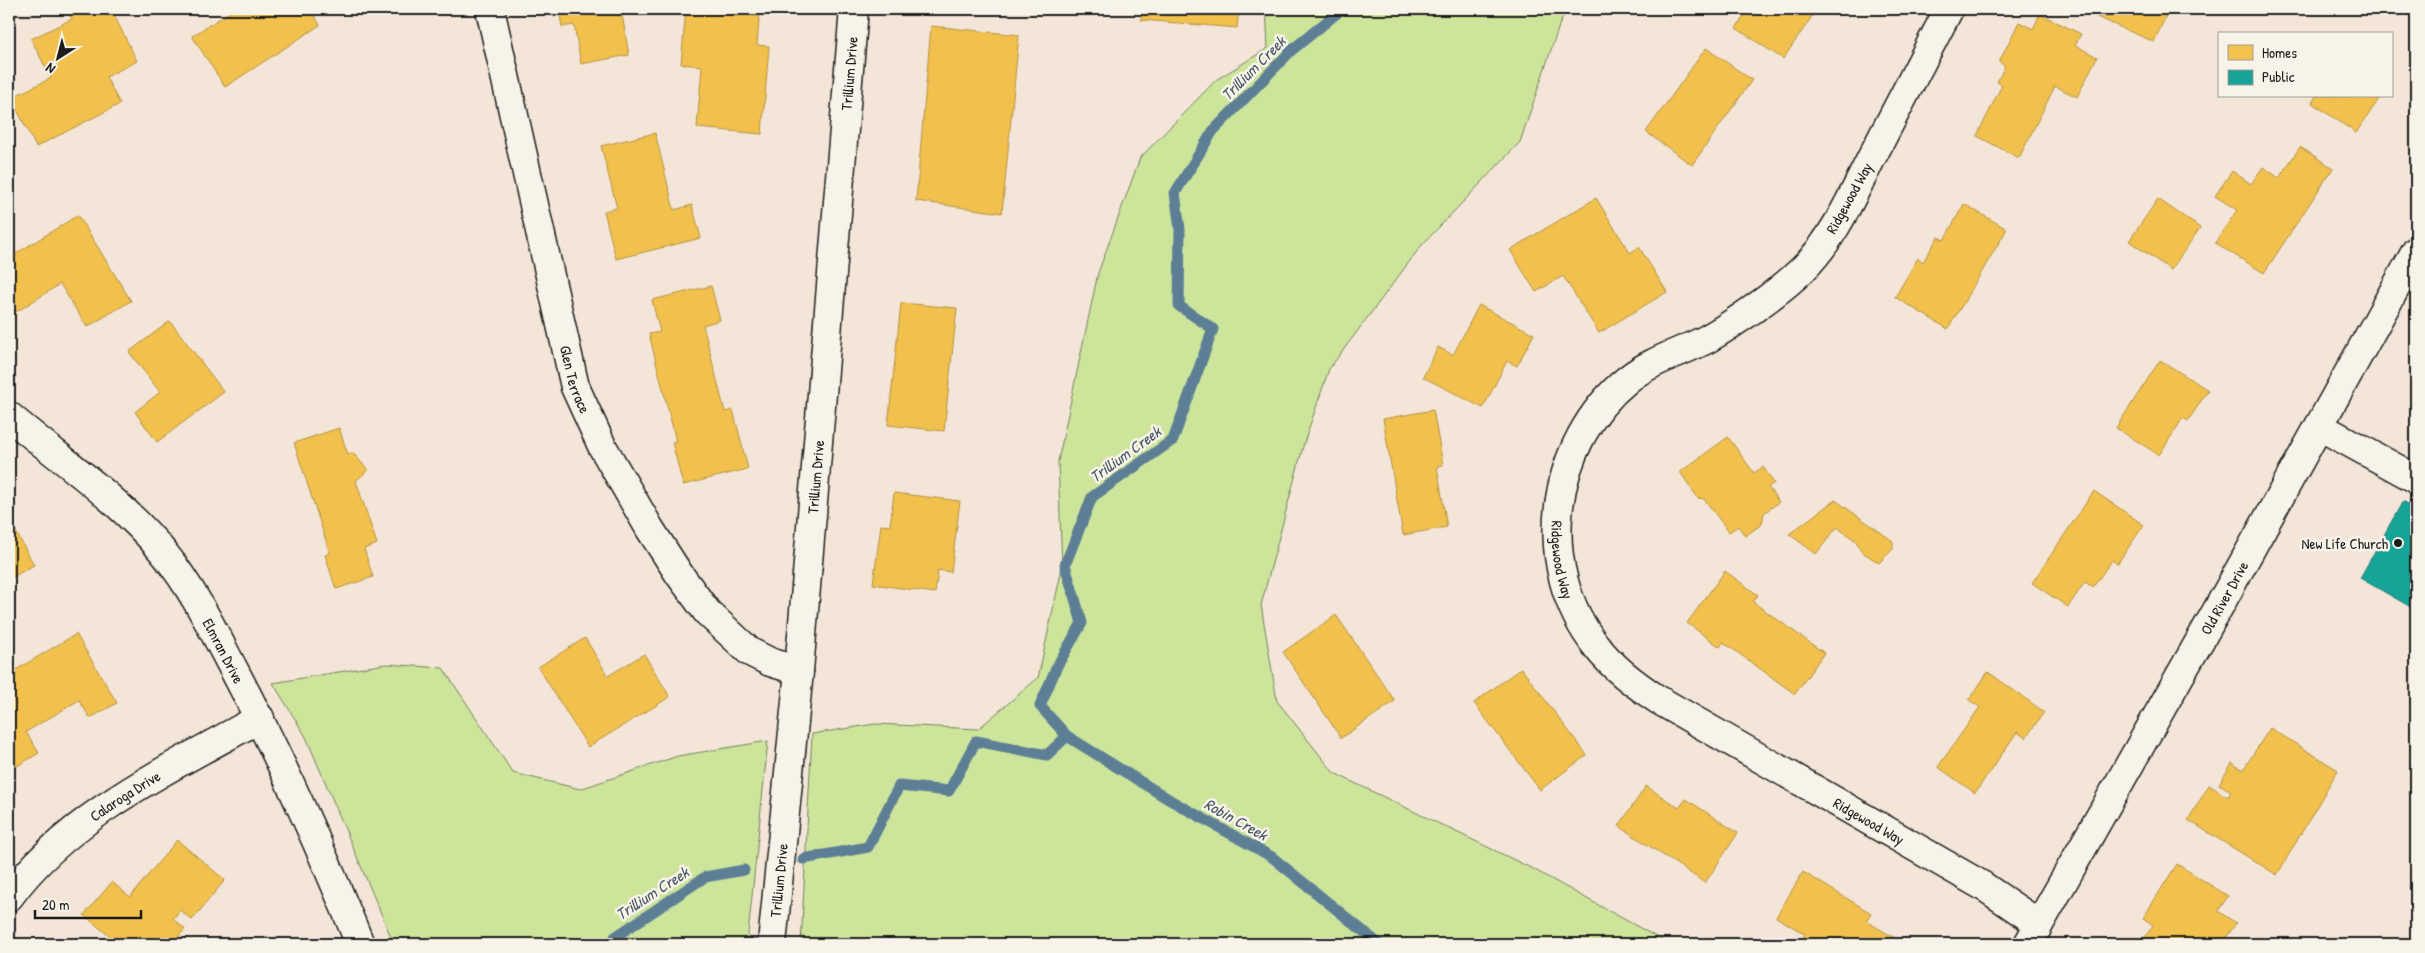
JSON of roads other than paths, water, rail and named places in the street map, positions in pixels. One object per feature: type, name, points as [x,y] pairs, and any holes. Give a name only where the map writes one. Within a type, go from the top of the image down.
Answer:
[{"type":"street","name":"Glen Terrace","points":[[490,9],[575,387],[602,446],[624,487],[664,551],[708,612],[750,652],[770,662],[799,671]]},
{"type":"street","name":"Trillium Drive","points":[[772,944],[799,671],[854,9]]},
{"type":"street","name":"Ridgewood Way","points":[[1949,9],[1838,223],[1804,268],[1750,310],[1706,339],[1649,364],[1608,398],[1587,425],[1572,452],[1562,484],[1557,514],[1559,560],[1572,606],[1596,646],[1629,680],[1657,699],[1983,886],[2034,934]]},
{"type":"street","name":"Old River Drive","points":[[2034,934],[2414,258]]},
{"type":"street","name":"Elmran Drive","points":[[9,416],[116,503],[164,552],[184,579],[260,718],[306,813],[360,944]]},
{"type":"street","points":[[2319,426],[2416,479]]},
{"type":"street","name":"Calaroga Drive","points":[[9,897],[21,879],[54,846],[111,804],[260,718]]},
{"type":"waterway","name":"Trillium Creek","points":[[803,859],[868,847],[899,786],[949,791],[976,741],[1047,755],[1067,736],[1040,706],[1057,666],[1082,623],[1065,565],[1092,497],[1173,440],[1213,329],[1179,306],[1180,229],[1175,193],[1213,131],[1292,50],[1342,9]]},
{"type":"waterway","name":"Robin Creek","points":[[1067,736],[1170,800],[1272,857],[1379,944]]},
{"type":"waterway","name":"Trillium Creek","points":[[615,944],[615,937],[705,877],[744,870]]},
{"type":"place","name":"New Life Church","points":[[2398,543]]}]
